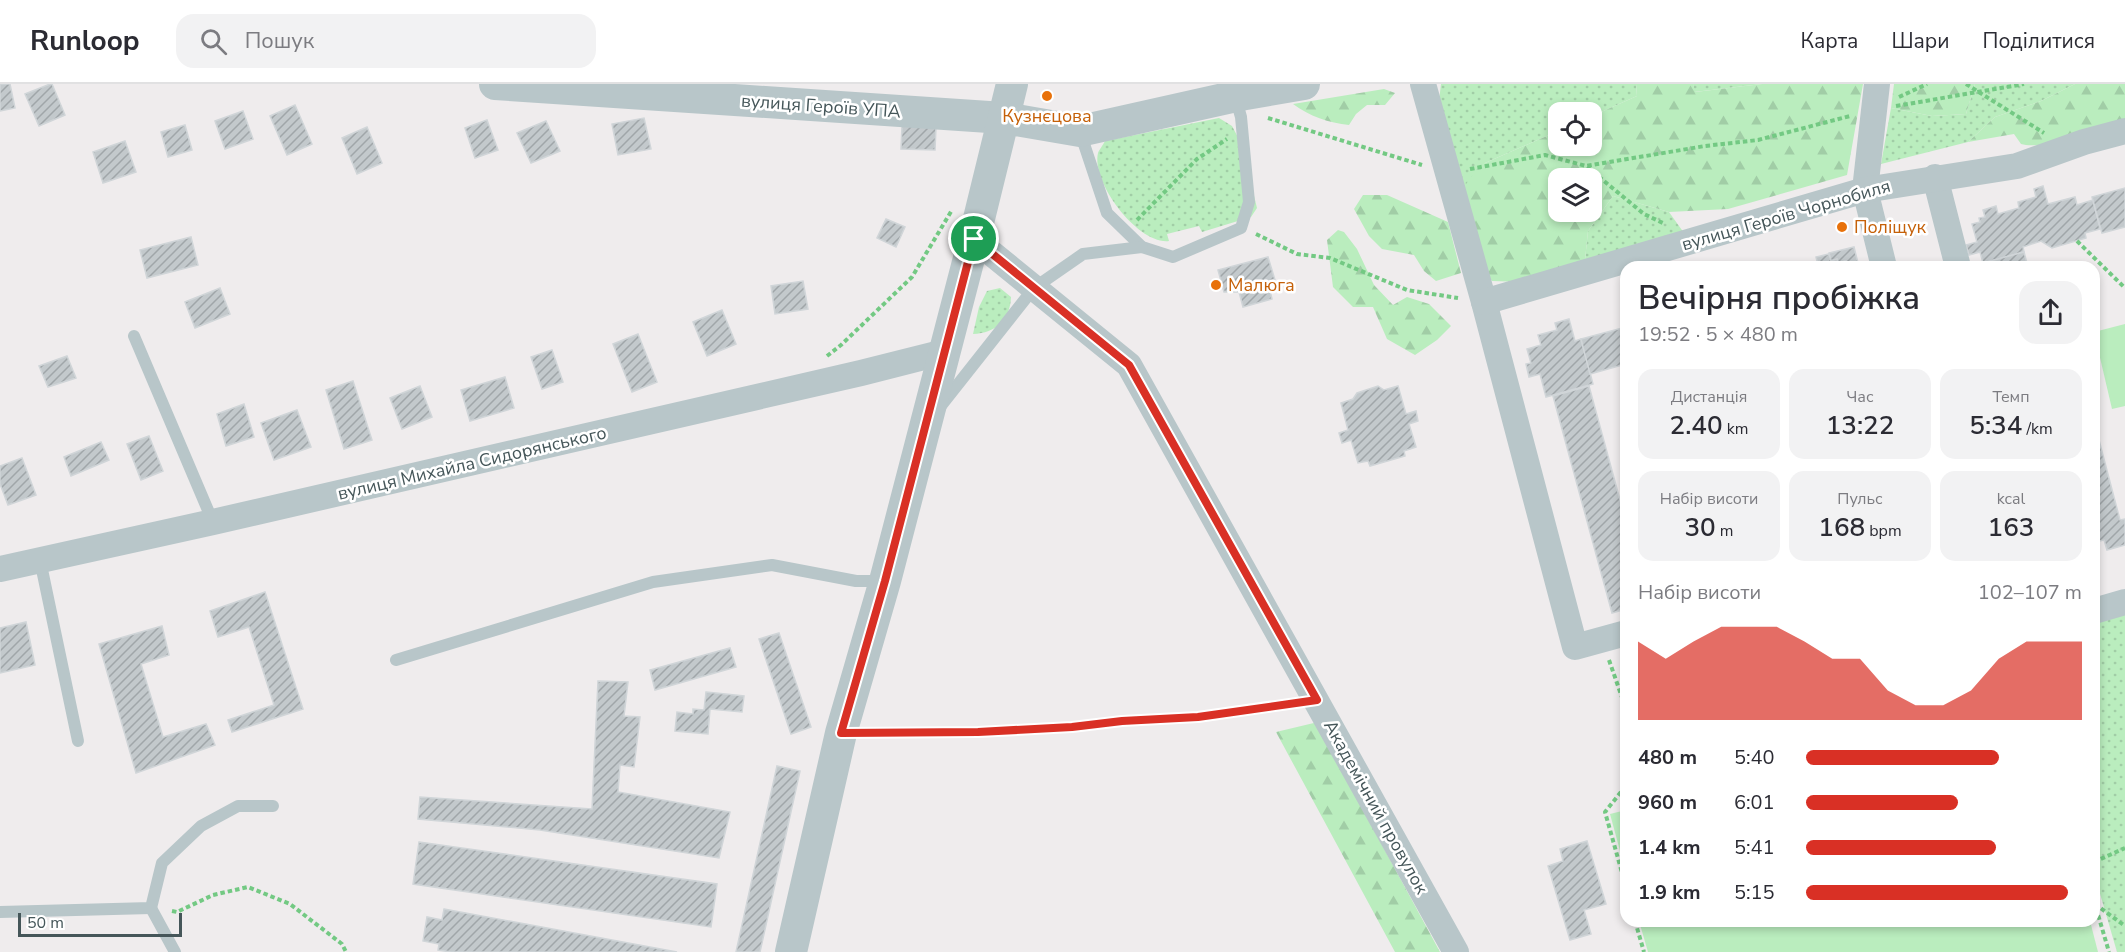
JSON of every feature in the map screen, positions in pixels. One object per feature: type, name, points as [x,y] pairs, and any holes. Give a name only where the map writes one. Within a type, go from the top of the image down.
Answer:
[{"type":"street","name":"вулиця Героїв УПА","points":[[495,84],[1004,118]]},
{"type":"street","points":[[791,952],[833,744],[885,581],[1012,84]]},
{"type":"street","points":[[1004,118],[1080,131],[1238,106],[1304,84]]},
{"type":"street","points":[[1423,84],[1484,302],[1575,647],[1620,635]]},
{"type":"street","points":[[1877,84],[1865,190],[1883,261]]},
{"type":"street","name":"вулиця Героїв Чорнобиля","points":[[1623,261],[1865,190],[1935,177],[2017,166],[2125,131]]},
{"type":"street","points":[[1935,177],[1956,261]]},
{"type":"street","name":"Академічний провулок","points":[[974,239],[1129,365],[1456,952]]},
{"type":"street","name":"вулиця Героїв Чорнобиля","points":[[1484,302],[1620,262]]},
{"type":"street","name":"вулиця Михайла Сидорянського","points":[[0,568],[213,522],[944,352]]},
{"type":"street","points":[[2100,609],[2125,602]]},
{"type":"lane","points":[[1080,131],[1107,213],[1142,247],[1173,258],[1241,228],[1249,202],[1238,106]]},
{"type":"lane","points":[[925,427],[1034,288],[1083,254],[1142,247]]},
{"type":"lane","points":[[134,336],[213,522]]},
{"type":"lane","points":[[40,560],[78,741]]},
{"type":"lane","points":[[396,660],[653,582],[772,565],[856,581],[885,581]]},
{"type":"lane","points":[[175,952],[151,908],[162,863],[201,826],[238,806],[273,806]]},
{"type":"lane","points":[[0,912],[151,908]]},
{"type":"path","points":[[1966,84],[2067,148]]},
{"type":"path","points":[[1125,232],[1197,159],[1235,135],[1238,106],[1261,116],[1448,173],[1545,155],[1586,166],[1705,146],[1758,140],[1874,109],[2024,84]]},
{"type":"path","points":[[1586,166],[1644,214],[1697,239]]},
{"type":"path","points":[[823,359],[842,345],[912,277],[953,209]]},
{"type":"path","points":[[1241,228],[1298,254],[1330,258],[1407,290],[1484,302]]},
{"type":"path","points":[[2077,241],[2097,261]]},
{"type":"path","points":[[2100,264],[2125,288]]},
{"type":"path","points":[[1602,640],[1620,692]]},
{"type":"path","points":[[833,744],[1198,717],[1317,700]]},
{"type":"path","points":[[1620,793],[1605,812],[1620,866]]},
{"type":"path","points":[[2100,859],[2125,848]]},
{"type":"path","points":[[151,908],[177,912],[213,895],[248,887],[290,904],[342,944],[346,952]]},
{"type":"path","points":[[2100,907],[2125,926]]},
{"type":"path","points":[[2100,922],[2109,952]]},
{"type":"path","points":[[1637,927],[1644,952]]},
{"type":"green space","points":[[1441,84],[1636,84],[1637,96],[1602,112],[1602,102],[1548,102],[1548,135],[1485,163],[1461,191],[1439,101]]},
{"type":"green space","points":[[1636,84],[1693,84],[1695,92],[1762,84],[1863,84],[1847,175],[1728,209],[1669,212],[1613,196],[1602,211],[1602,168],[1548,168],[1548,222],[1594,222],[1588,231],[1585,260],[1523,282],[1492,281],[1484,271],[1461,191],[1477,169],[1485,163],[1548,135],[1548,156],[1602,156],[1602,112],[1637,96]]},
{"type":"green space","points":[[1693,84],[1762,84],[1694,92]]},
{"type":"green space","points":[[1894,84],[1975,84],[1966,114],[1932,116],[1891,108]]},
{"type":"green space","points":[[1975,84],[2075,84],[2041,101],[1995,117],[1968,142],[1881,164],[1891,108],[1932,116],[1966,114]]},
{"type":"green space","points":[[2075,84],[2125,84],[2125,122],[2043,144],[2021,144],[2014,134],[1968,142],[1995,117],[2041,101]]},
{"type":"green space","points":[[1384,89],[1395,93],[1385,105],[1367,105],[1356,114],[1349,125],[1320,118],[1293,104]]},
{"type":"green space","points":[[1219,118],[1232,126],[1241,143],[1257,208],[1251,217],[1202,232],[1199,226],[1167,234],[1169,241],[1157,240],[1144,233],[1120,210],[1102,180],[1098,166],[1098,153],[1105,141]]},
{"type":"green space","points":[[1363,195],[1387,195],[1448,222],[1461,273],[1436,281],[1424,271],[1414,255],[1382,249],[1369,236],[1354,209]]},
{"type":"green space","points":[[1613,196],[1669,212],[1684,233],[1585,260],[1588,231],[1594,222],[1602,222],[1602,211]]},
{"type":"green space","points":[[1338,230],[1344,232],[1357,249],[1374,285],[1393,305],[1407,297],[1429,304],[1451,326],[1437,340],[1415,355],[1387,339],[1373,307],[1353,307],[1333,287],[1327,240]]},
{"type":"green space","points":[[1000,288],[1011,297],[1005,319],[995,328],[973,334],[979,307],[987,291]]},
{"type":"green space","points":[[2125,324],[2125,406],[2112,409],[2100,358],[2100,330]]},
{"type":"green space","points":[[2125,613],[2125,952],[2117,952],[2100,894],[2100,620]]},
{"type":"green space","points":[[1318,722],[1323,736],[1440,952],[1395,952],[1276,732]]},
{"type":"green space","points":[[1620,812],[1620,851],[1610,814]]},
{"type":"green space","points":[[1641,927],[2092,927],[2098,952],[1648,952]]},
{"type":"building","points":[[0,84],[10,84],[15,108],[0,111]]},
{"type":"building","points":[[52,84],[65,115],[39,126],[25,94]]},
{"type":"building","points":[[295,105],[312,144],[287,155],[270,116]]},
{"type":"building","points":[[243,111],[253,139],[225,149],[215,121]]},
{"type":"building","points":[[644,118],[651,149],[618,155],[612,124]]},
{"type":"building","points":[[487,120],[498,150],[475,158],[465,128]]},
{"type":"building","points":[[546,121],[560,151],[531,163],[517,133]]},
{"type":"building","points":[[185,125],[192,150],[168,157],[161,132]]},
{"type":"building","points":[[902,126],[936,127],[935,150],[901,149]]},
{"type":"building","points":[[367,127],[382,163],[357,174],[342,138]]},
{"type":"building","points":[[125,141],[136,172],[103,183],[93,152]]},
{"type":"building","points":[[2043,186],[2048,204],[2075,197],[2077,205],[2093,200],[2100,229],[2085,233],[2086,238],[2052,248],[2041,241],[2023,247],[2024,252],[1990,261],[1982,261],[1980,252],[1969,255],[1966,245],[1977,242],[1972,224],[1980,222],[1979,218],[1985,217],[1983,210],[1996,206],[1998,214],[2019,208],[2018,202],[2036,197],[2034,189]]},
{"type":"building","points":[[2125,188],[2125,227],[2102,233],[2092,197]]},
{"type":"building","points":[[886,219],[905,227],[896,247],[877,238]]},
{"type":"building","points":[[191,237],[198,265],[147,278],[140,250]]},
{"type":"building","points":[[1854,247],[1858,261],[1838,261],[1837,259],[1831,261],[1829,253]]},
{"type":"building","points":[[2024,252],[2026,261],[1990,261]]},
{"type":"building","points":[[1829,254],[1831,261],[1817,261],[1816,257]]},
{"type":"building","points":[[1268,257],[1275,280],[1268,282],[1272,299],[1243,307],[1239,292],[1224,292],[1218,270]]},
{"type":"building","points":[[803,281],[808,309],[775,314],[771,286]]},
{"type":"building","points":[[220,288],[230,314],[195,328],[185,302]]},
{"type":"building","points":[[722,310],[736,344],[707,356],[693,322]]},
{"type":"building","points":[[1569,319],[1575,341],[1581,339],[1593,384],[1546,397],[1540,374],[1529,377],[1526,364],[1531,363],[1527,349],[1541,345],[1538,335],[1557,330],[1555,323]]},
{"type":"building","points":[[1620,329],[1620,366],[1590,374],[1581,339]]},
{"type":"building","points":[[638,334],[657,382],[632,392],[613,344]]},
{"type":"building","points":[[552,350],[563,382],[542,389],[531,357]]},
{"type":"building","points":[[67,356],[76,378],[48,387],[39,366]]},
{"type":"building","points":[[505,377],[514,408],[470,421],[461,390]]},
{"type":"building","points":[[353,381],[372,440],[344,449],[326,390]]},
{"type":"building","points":[[420,386],[432,417],[402,429],[390,398]]},
{"type":"building","points":[[1378,386],[1384,390],[1398,386],[1406,414],[1416,411],[1418,421],[1409,424],[1416,447],[1404,451],[1405,456],[1370,466],[1368,461],[1358,463],[1351,440],[1342,443],[1339,433],[1348,430],[1341,403],[1353,399],[1357,393]]},
{"type":"building","points":[[1589,386],[1620,500],[1620,611],[1612,613],[1553,396]]},
{"type":"building","points":[[244,404],[254,437],[226,446],[217,414]]},
{"type":"building","points":[[297,410],[311,447],[274,460],[261,423]]},
{"type":"building","points":[[149,436],[163,471],[141,480],[127,444]]},
{"type":"building","points":[[101,442],[109,460],[71,476],[64,457]]},
{"type":"building","points":[[2100,444],[2120,520],[2125,519],[2125,545],[2107,550],[2104,540],[2100,541]]},
{"type":"building","points":[[22,458],[36,495],[8,505],[0,484],[0,466]]},
{"type":"building","points":[[265,592],[303,709],[232,732],[228,720],[274,705],[249,627],[218,637],[210,611]]},
{"type":"building","points":[[26,622],[35,665],[0,673],[0,628]]},
{"type":"building","points":[[162,626],[169,655],[141,664],[163,737],[206,724],[215,745],[136,773],[99,644]]},
{"type":"building","points":[[779,633],[811,727],[791,734],[759,639]]},
{"type":"building","points":[[730,648],[736,667],[655,690],[650,670]]},
{"type":"building","points":[[598,681],[628,682],[624,716],[640,717],[634,767],[620,765],[618,792],[730,812],[719,858],[540,830],[418,819],[420,797],[592,809]]},
{"type":"building","points":[[706,692],[744,696],[742,712],[710,709],[708,734],[675,731],[677,712],[693,714],[693,709],[704,710]]},
{"type":"building","points":[[777,766],[800,771],[760,952],[736,952]]},
{"type":"building","points":[[1587,841],[1606,904],[1584,910],[1591,934],[1570,940],[1548,866],[1563,861],[1560,849]]},
{"type":"building","points":[[419,842],[717,884],[711,927],[413,884]]},
{"type":"building","points":[[444,909],[677,952],[451,952],[438,950],[439,944],[423,941],[427,917],[442,920]]},
{"type":"place","name":"Кузнєцова","points":[[1047,96]]},
{"type":"place","name":"Поліщук","points":[[1842,227]]},
{"type":"place","name":"Малюга","points":[[1216,285]]},
{"type":"route","points":[[974,239],[1129,365],[1317,700],[1198,717],[1122,721],[1072,727],[978,732],[841,733],[885,581],[974,239]]}]
